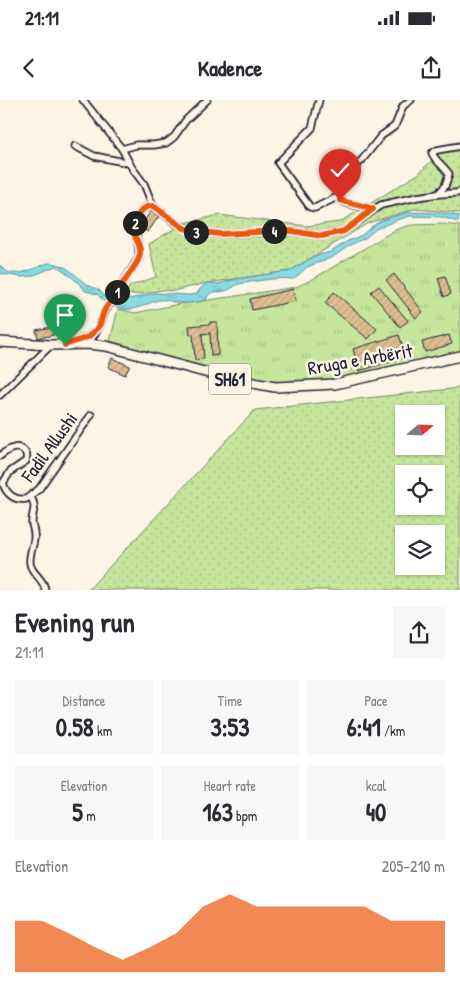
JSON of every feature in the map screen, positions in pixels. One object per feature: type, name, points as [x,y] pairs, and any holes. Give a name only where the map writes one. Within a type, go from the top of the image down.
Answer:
[{"type":"main road","name":"Rruga e Arbërit","points":[[0,342],[106,346],[231,379],[275,387],[335,384],[460,356]]},
{"type":"street","points":[[83,100],[122,148],[129,163],[144,184],[153,206],[184,228],[193,231],[220,234],[292,231],[322,236],[344,231],[373,209],[390,203],[460,192]]},
{"type":"street","points":[[122,148],[166,143],[174,137],[186,120],[207,100]]},
{"type":"street","points":[[319,100],[312,128],[278,162],[310,207],[315,208],[337,196],[346,176],[362,160],[381,136],[395,126],[403,106],[410,100]]},
{"type":"street","points":[[75,146],[94,156],[129,163]]},
{"type":"street","points":[[438,194],[449,174],[432,153],[437,150],[460,146]]},
{"type":"street","points":[[337,196],[343,201],[354,205],[362,205],[373,209]]},
{"type":"street","points":[[88,344],[99,327],[104,311],[139,258],[140,249],[134,233],[135,222],[142,210],[153,206]]},
{"type":"street","points":[[65,345],[88,337],[99,327]]},
{"type":"street","points":[[99,327],[100,340],[106,346]]},
{"type":"street","points":[[0,395],[51,345]]},
{"type":"street","name":"Fadil Allushi","points":[[0,456],[15,448],[26,452],[26,461],[10,472],[3,483],[12,497],[23,500],[30,497],[47,478],[91,414]]},
{"type":"street","name":"Fadil Allushi","points":[[30,497],[35,509],[32,520],[35,537],[30,556],[30,565],[43,581],[45,590]]},
{"type":"green space","points":[[460,142],[460,213],[414,209],[368,223],[290,271],[207,283],[173,291],[162,290],[125,295],[130,286],[156,277],[149,244],[184,223],[220,215],[306,226],[340,222],[418,174],[444,148]]},
{"type":"green space","points":[[443,224],[460,226],[460,358],[334,383],[285,385],[199,368],[110,341],[118,309],[135,313],[184,303],[296,287],[313,279],[395,230],[411,225]]},
{"type":"green space","points":[[460,388],[460,590],[88,590],[255,410]]},
{"type":"water","points":[[409,212],[441,213],[459,216],[458,222],[442,217],[410,216],[397,220],[376,229],[365,238],[350,245],[333,257],[307,267],[294,279],[274,279],[239,284],[222,292],[211,293],[206,300],[194,302],[182,303],[160,300],[129,309],[112,305],[117,298],[129,299],[155,293],[197,294],[207,283],[218,284],[236,279],[290,271],[314,256],[331,252],[362,235],[382,220]]},
{"type":"water","points":[[48,263],[64,267],[108,298],[105,302],[97,294],[85,291],[72,277],[56,266],[32,276],[21,277],[0,272],[0,265],[11,273],[21,273]]},
{"type":"building","points":[[151,211],[159,216],[148,232],[140,227]]},
{"type":"building","points":[[394,274],[423,312],[416,318],[386,280]]},
{"type":"building","points":[[445,276],[451,294],[444,297],[438,278]]},
{"type":"building","points":[[379,286],[408,321],[400,327],[371,292]]},
{"type":"building","points":[[293,289],[296,301],[252,310],[250,299]]},
{"type":"building","points":[[334,292],[377,329],[368,339],[325,303]]},
{"type":"building","points":[[210,322],[217,322],[218,355],[211,356],[210,333],[202,334],[204,359],[195,360],[193,334],[190,335],[189,326],[210,324]]},
{"type":"building","points":[[52,327],[54,335],[38,338],[36,330]]},
{"type":"building","points":[[399,335],[406,357],[359,371],[353,349]]},
{"type":"building","points":[[449,335],[452,344],[425,352],[422,342]]},
{"type":"building","points":[[112,358],[130,366],[125,375],[108,367]]},
{"type":"route","points":[[65,345],[88,337],[99,327],[104,311],[136,264],[140,249],[134,228],[135,222],[146,207],[153,206],[177,224],[193,231],[220,234],[292,231],[322,236],[344,231],[373,209],[340,200]]}]
